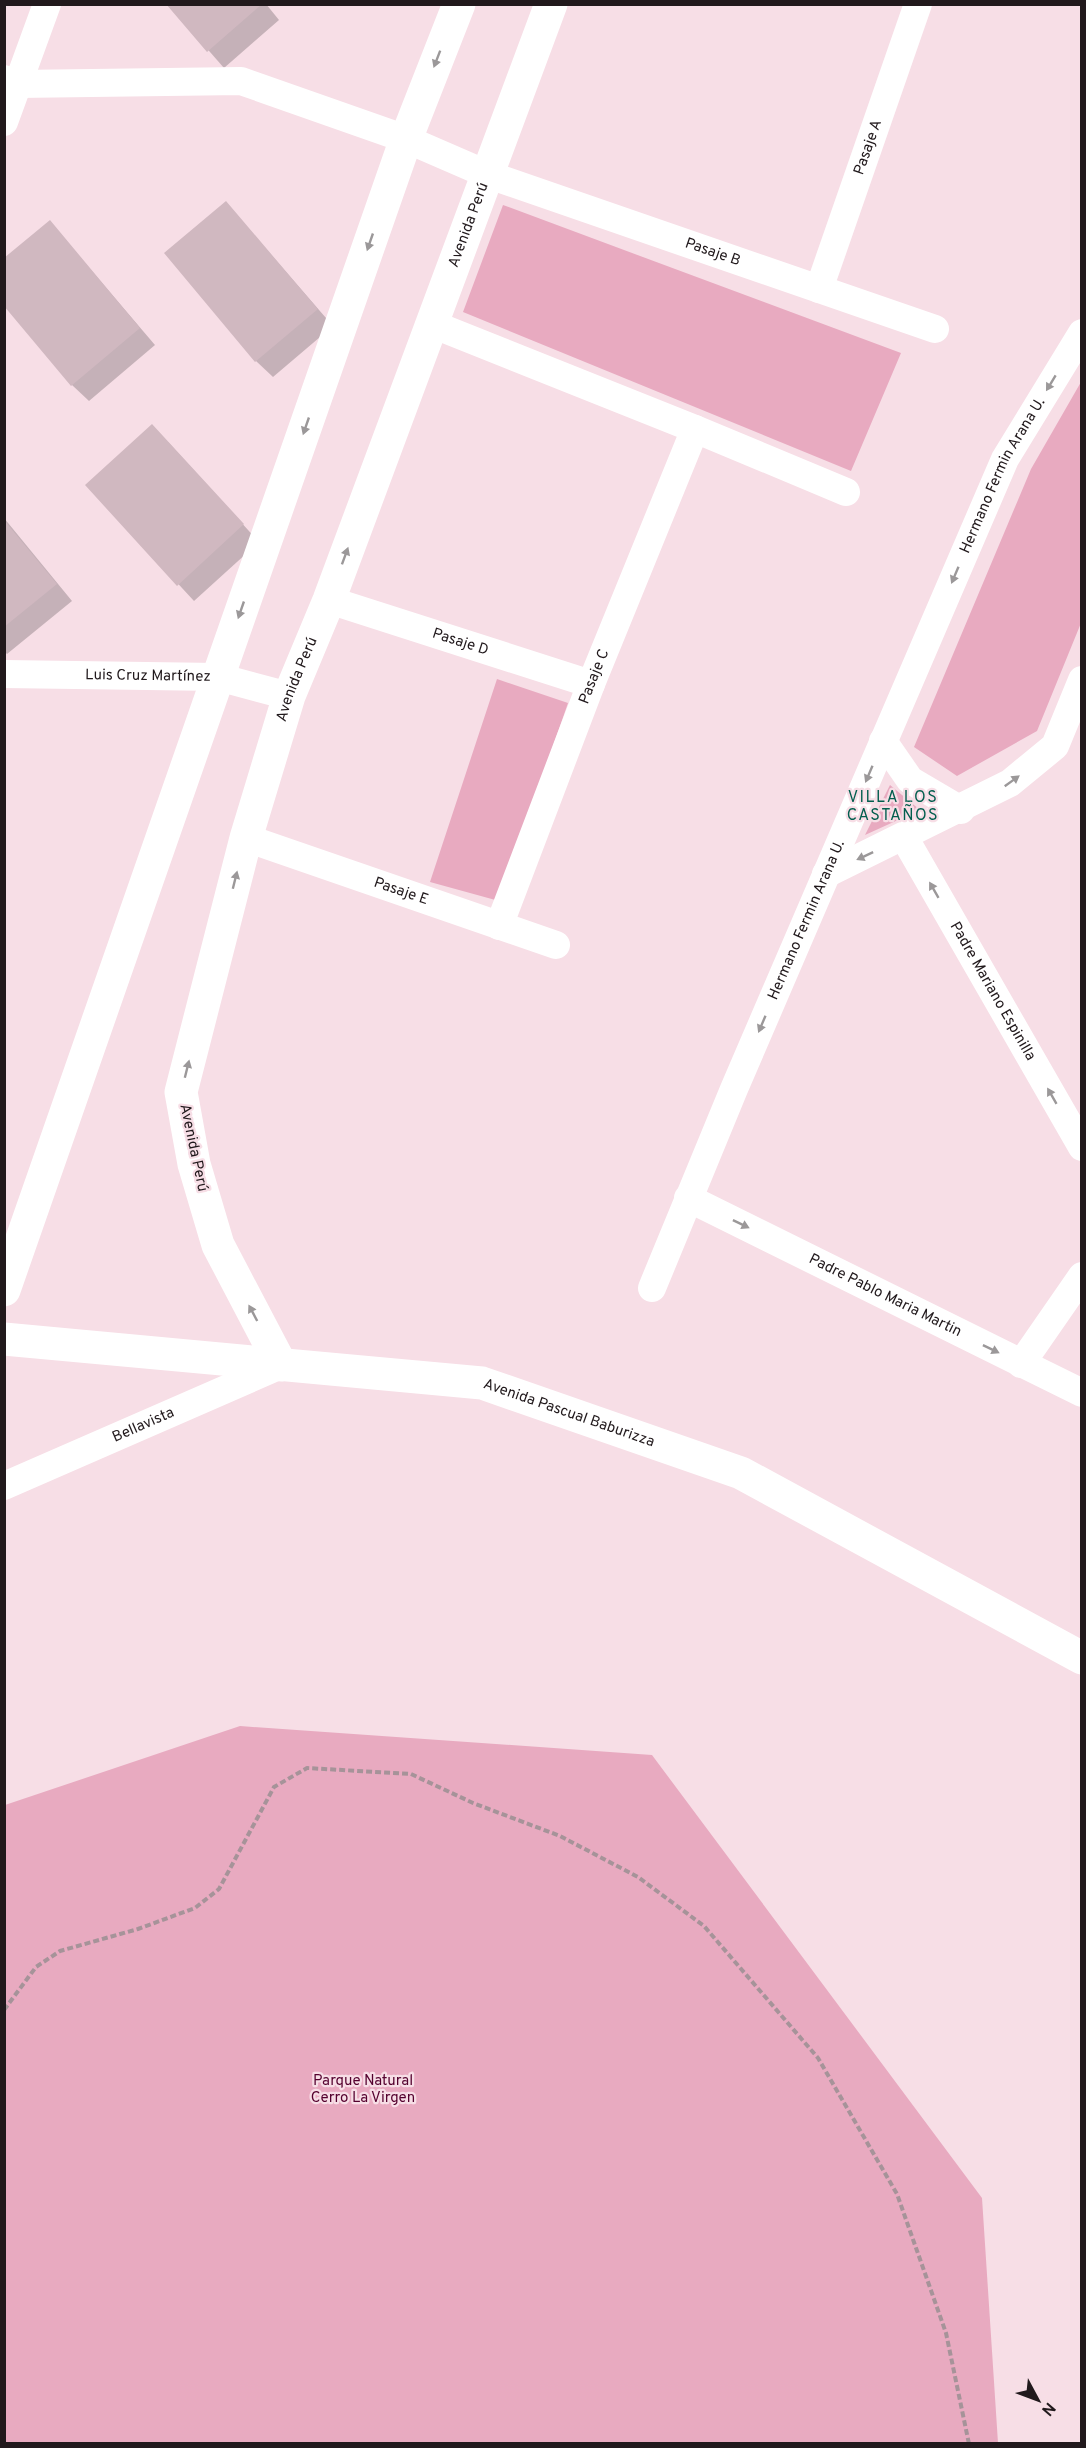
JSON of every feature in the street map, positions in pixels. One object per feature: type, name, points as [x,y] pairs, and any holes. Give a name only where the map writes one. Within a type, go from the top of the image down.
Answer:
[{"type":"street","points":[[4,122],[11,82],[47,4]]},
{"type":"street","points":[[4,1290],[406,139],[459,4]]},
{"type":"street","name":"Avenida Perú","points":[[280,1365],[218,1245],[194,1164],[181,1092],[246,838],[290,696],[329,600],[551,4]]},
{"type":"street","name":"Pasaje A","points":[[819,289],[918,4]]},
{"type":"street","name":"Pasaje B","points":[[11,82],[241,81],[406,139],[489,175],[935,329]]},
{"type":"street","points":[[432,324],[846,492]]},
{"type":"street","name":"Hermano Fermin Arana U.","points":[[652,1288],[688,1198],[1005,459],[1082,333]]},
{"type":"street","name":"Pasaje C","points":[[499,926],[591,684],[695,429]]},
{"type":"street","name":"Pasaje D","points":[[329,600],[591,684]]},
{"type":"street","name":"Luis Cruz Martínez","points":[[4,674],[218,676],[290,696]]},
{"type":"street","points":[[826,874],[961,810],[1010,783],[1055,746],[1081,682]]},
{"type":"street","points":[[883,741],[910,780],[961,810]]},
{"type":"street","name":"Padre Mariano Espinilla","points":[[904,837],[1082,1147]]},
{"type":"street","name":"Pasaje E","points":[[246,838],[556,945]]},
{"type":"street","name":"Padre Pablo Maria Martin","points":[[688,1198],[1082,1393]]},
{"type":"street","points":[[1021,1364],[1082,1276]]},
{"type":"street","name":"Avenida Pascual Baburizza","points":[[4,1339],[482,1383],[741,1473],[1082,1658]]},
{"type":"street","name":"Bellavista","points":[[4,1486],[280,1365]]},
{"type":"path","points":[[4,2010],[36,1967],[60,1951],[138,1929],[195,1908],[219,1889],[274,1786],[307,1768],[411,1774],[473,1803],[560,1836],[638,1877],[704,1926],[818,2058],[897,2194],[946,2333],[969,2444]]},
{"type":"green space","points":[[503,205],[901,353],[851,471],[463,312]]},
{"type":"green space","points":[[1081,382],[1081,623],[1037,731],[957,776],[914,747],[1031,469]]},
{"type":"green space","points":[[497,679],[568,703],[499,901],[430,882]]},
{"type":"green space","points":[[890,785],[920,810],[865,835]]},
{"type":"green space","name":"Parque Natural Cerro La Virgen","points":[[240,1726],[652,1755],[982,2198],[998,2443],[5,2443],[5,1805]]},
{"type":"building","points":[[166,4],[262,4],[207,52]]},
{"type":"building","points":[[226,201],[318,309],[255,362],[164,253]]},
{"type":"building","points":[[50,220],[140,328],[71,386],[4,306],[4,258]]},
{"type":"building","points":[[152,424],[244,524],[177,586],[85,485]]},
{"type":"building","points":[[4,520],[57,584],[4,627]]},
{"type":"district","name":"VILLA LOS CASTAÑOS","points":[[893,807]]}]
